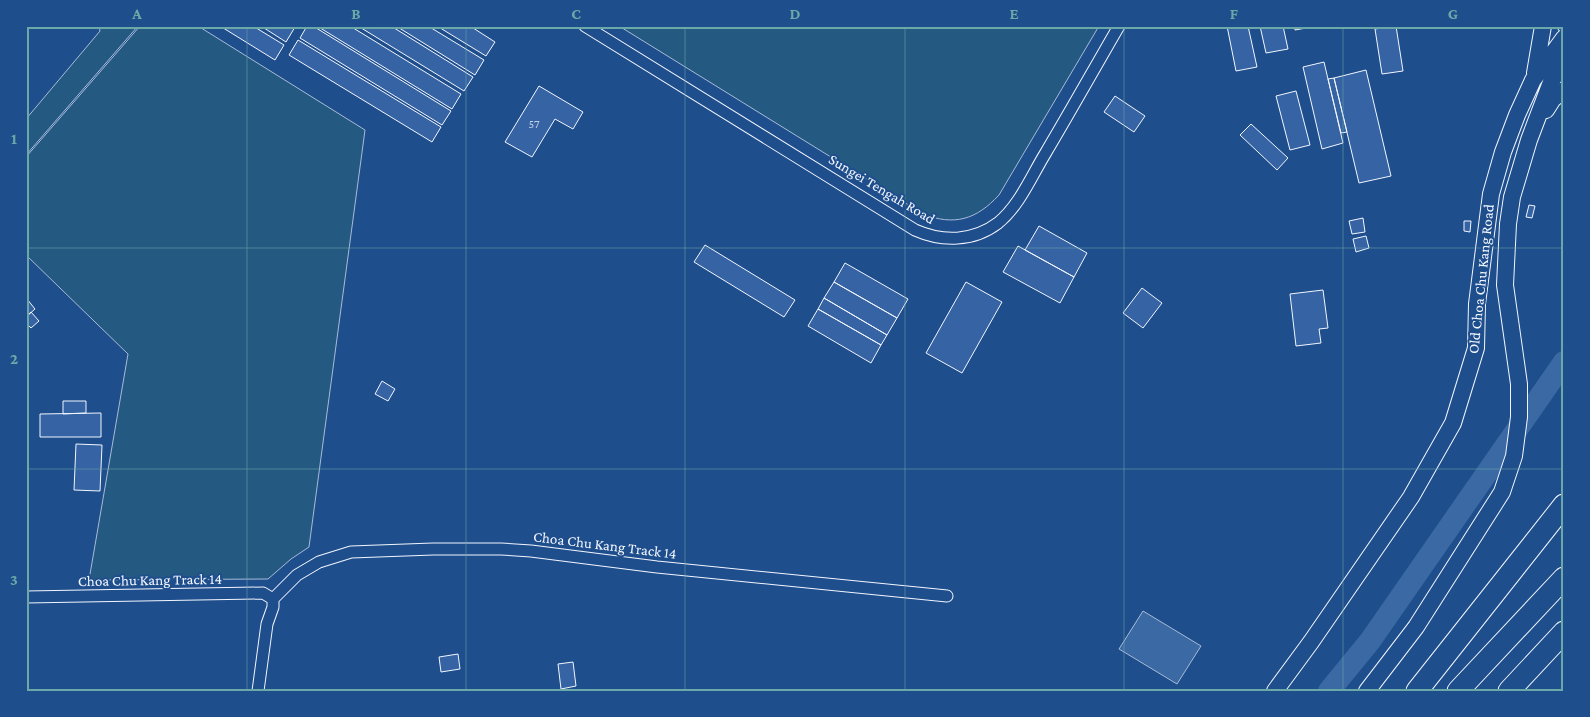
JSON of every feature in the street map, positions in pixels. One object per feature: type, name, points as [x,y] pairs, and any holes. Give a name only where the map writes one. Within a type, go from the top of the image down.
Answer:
[{"type":"highway","points":[[1417,691],[1564,505]]},
{"type":"highway","points":[[1458,691],[1564,578]]},
{"type":"highway","points":[[1508,691],[1564,632]]},
{"type":"main road","points":[[1533,80],[1543,26]]},
{"type":"main road","name":"Old Choa Chu Kang Road","points":[[1275,691],[1411,497],[1453,423],[1476,348],[1476,304],[1491,194],[1503,152],[1533,80],[1564,38]]},
{"type":"main road","name":"Old Choa Chu Kang Road","points":[[1367,691],[1416,627],[1502,492],[1514,456],[1519,417],[1519,384],[1504,284],[1508,224],[1520,168],[1551,82],[1564,62]]},
{"type":"main road","points":[[1536,124],[1552,100],[1564,90]]},
{"type":"street","name":"Sungei Tengah Road","points":[[585,26],[915,230],[942,239],[973,235],[986,230],[998,223],[1008,213],[1039,164],[1119,26]]},
{"type":"street","name":"Choa Chu Kang Track 14","points":[[26,597],[263,593],[273,599],[296,575],[319,562],[351,552],[433,549],[531,551],[657,567],[947,596]]},
{"type":"street","points":[[258,691],[267,624],[273,607],[273,599]]},
{"type":"shaded area","points":[[99,26],[138,26],[26,155],[26,119],[100,31]]},
{"type":"shaded area","points":[[140,26],[198,26],[365,130],[309,547],[291,559],[268,579],[89,580],[128,354],[26,255],[26,157]]},
{"type":"shaded area","points":[[619,26],[1099,26],[999,195],[982,210],[973,215],[955,220],[945,220],[923,214]]},
{"type":"shaded area","points":[[1143,611],[1201,646],[1177,684],[1119,649]]},
{"type":"building","points":[[220,26],[253,26],[284,45],[275,60]]},
{"type":"building","points":[[261,26],[293,26],[295,27],[286,42]]},
{"type":"building","points":[[307,26],[313,26],[451,111],[442,125],[300,38]]},
{"type":"building","points":[[317,26],[350,26],[461,94],[452,109]]},
{"type":"building","points":[[358,26],[391,26],[473,77],[464,91]]},
{"type":"building","points":[[396,26],[428,26],[484,60],[475,75]]},
{"type":"building","points":[[437,26],[470,26],[495,42],[486,56]]},
{"type":"building","points":[[1227,26],[1248,26],[1257,67],[1236,71]]},
{"type":"building","points":[[1260,26],[1283,26],[1288,49],[1266,53]]},
{"type":"building","points":[[1294,26],[1317,26],[1295,30]]},
{"type":"building","points":[[1396,26],[1403,71],[1382,74],[1375,29]]},
{"type":"building","points":[[298,40],[441,127],[432,142],[289,55]]},
{"type":"building","points":[[1324,62],[1343,143],[1322,149],[1303,67]]},
{"type":"building","points":[[1366,70],[1391,176],[1359,183],[1334,78]]},
{"type":"building","points":[[1334,78],[1347,132],[1341,133],[1328,79]]},
{"type":"building","points":[[539,86],[583,112],[573,129],[555,119],[532,157],[505,142]]},
{"type":"building","points":[[1296,91],[1310,145],[1290,150],[1276,96]]},
{"type":"building","points":[[1115,96],[1145,116],[1134,132],[1104,112]]},
{"type":"building","points":[[1251,124],[1288,158],[1277,170],[1240,135]]},
{"type":"building","points":[[1529,205],[1535,206],[1532,218],[1526,217]]},
{"type":"building","points":[[1363,218],[1365,232],[1352,234],[1349,221]]},
{"type":"building","points":[[1464,221],[1471,221],[1470,232],[1464,231]]},
{"type":"building","points":[[1039,226],[1087,253],[1074,277],[1025,250]]},
{"type":"building","points":[[1366,236],[1369,248],[1356,252],[1353,239]]},
{"type":"building","points":[[705,245],[795,300],[784,317],[694,262]]},
{"type":"building","points":[[1018,246],[1074,277],[1060,303],[1003,272]]},
{"type":"building","points":[[845,263],[908,299],[897,318],[834,282]]},
{"type":"building","points":[[834,282],[897,318],[887,335],[824,298]]},
{"type":"building","points":[[966,282],[1002,302],[962,373],[926,353]]},
{"type":"building","points":[[1142,288],[1162,303],[1143,328],[1123,313]]},
{"type":"building","points":[[1323,290],[1328,328],[1319,329],[1321,343],[1296,346],[1290,294]]},
{"type":"building","points":[[824,298],[887,335],[881,345],[818,309]]},
{"type":"building","points":[[26,300],[35,309],[26,317]]},
{"type":"building","points":[[818,309],[881,345],[871,363],[808,326]]},
{"type":"building","points":[[31,312],[39,321],[31,328],[26,323],[26,317]]},
{"type":"building","points":[[382,381],[395,389],[388,401],[375,394]]},
{"type":"building","points":[[63,401],[86,401],[86,413],[63,414]]},
{"type":"building","points":[[101,413],[101,437],[40,437],[40,414]]},
{"type":"building","points":[[76,444],[102,445],[100,491],[74,490]]},
{"type":"building","points":[[458,654],[460,669],[441,672],[439,657]]},
{"type":"building","points":[[573,662],[576,686],[561,689],[558,664]]},
{"type":"waterway","points":[[1329,691],[1370,641],[1564,362]]}]
